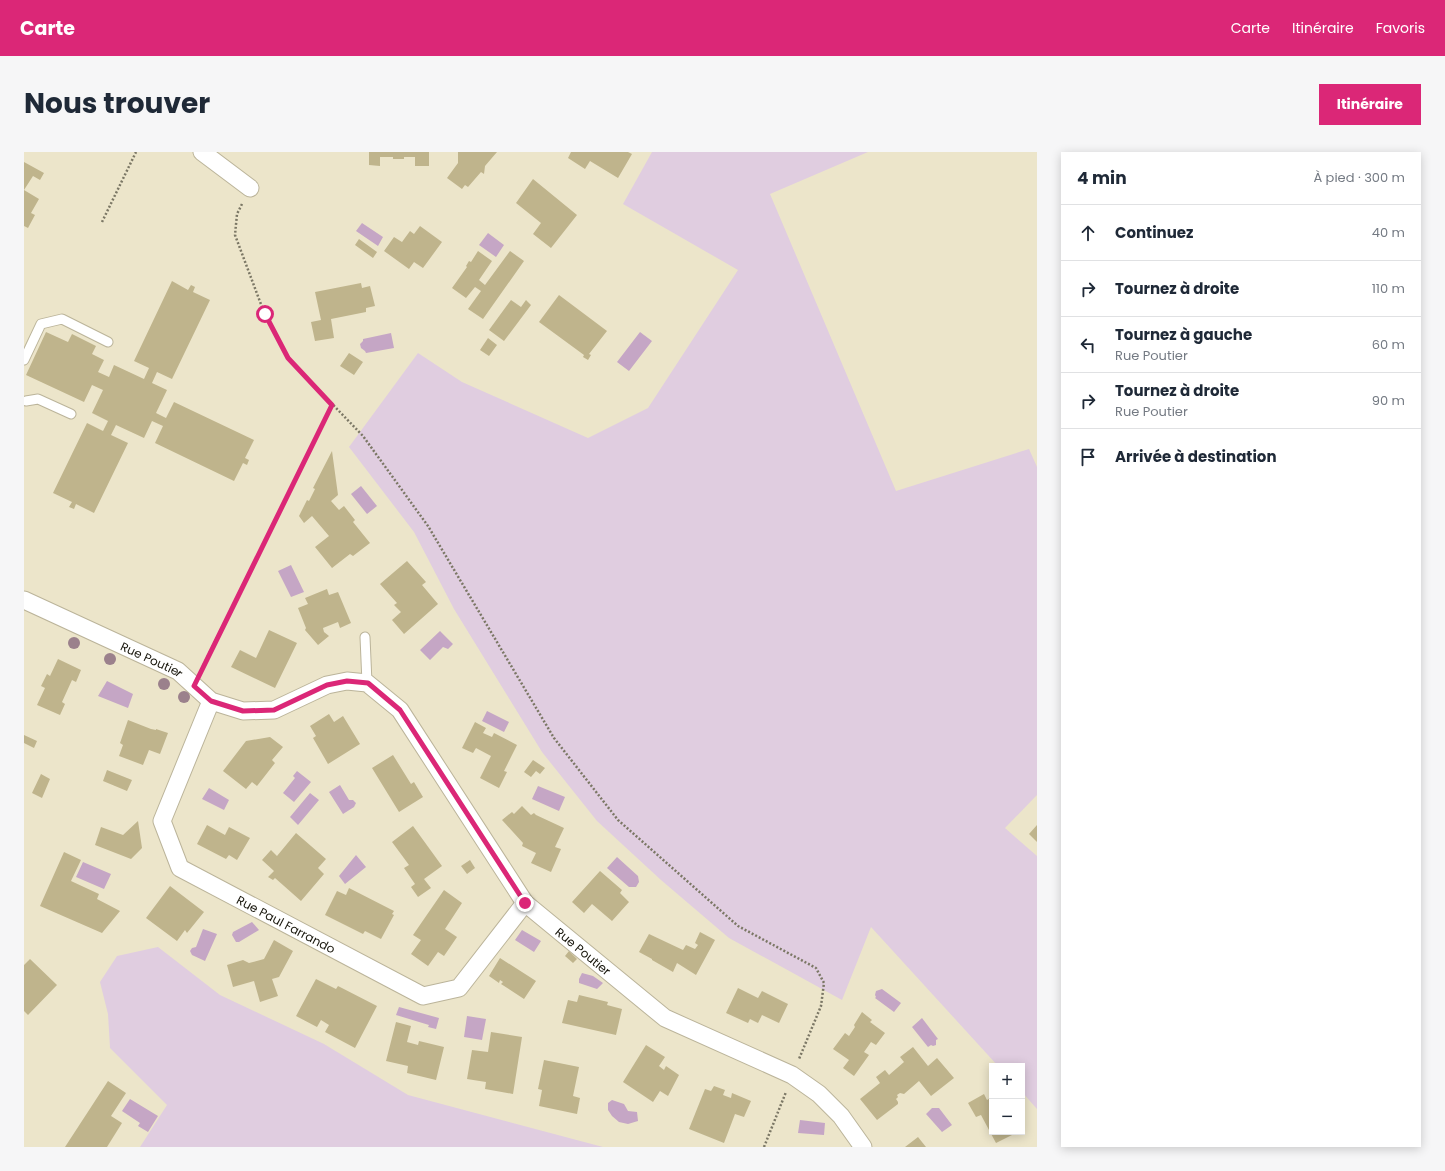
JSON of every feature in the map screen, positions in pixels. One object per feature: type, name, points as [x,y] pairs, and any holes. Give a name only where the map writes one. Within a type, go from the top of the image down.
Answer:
[{"type":"street","points":[[202,152],[250,188]]},
{"type":"street","name":"Rue Poutier","points":[[24,600],[178,671],[211,701],[243,711],[274,710],[327,685],[347,681],[368,683],[400,710],[525,903],[665,1018],[792,1075],[818,1094],[841,1116],[864,1147]]},
{"type":"street","name":"Rue Paul Farrando","points":[[211,701],[162,821],[180,868],[423,996],[459,988],[525,903]]},
{"type":"lane","points":[[24,360],[41,324],[62,319],[108,342]]},
{"type":"lane","points":[[25,400],[38,400],[71,414]]},
{"type":"lane","points":[[365,637],[368,683]]},
{"type":"path","points":[[102,222],[136,152]]},
{"type":"path","points":[[250,188],[237,214],[235,235],[265,314],[288,358],[363,436],[428,526],[554,738],[618,820],[738,926],[816,968],[824,983],[821,1006],[764,1147]]},
{"type":"path","points":[[194,686],[332,405]]},
{"type":"shaded area","points":[[652,152],[868,152],[770,194],[896,491],[1029,449],[1037,467],[1037,795],[1005,828],[1037,856],[1037,1109],[1025,1095],[1025,1063],[995,1063],[871,927],[842,1000],[729,938],[661,880],[597,821],[542,752],[454,609],[414,532],[349,447],[418,353],[462,382],[588,438],[648,408],[738,270],[623,204]]},
{"type":"shaded area","points":[[362,223],[383,237],[378,246],[356,231]]},
{"type":"shaded area","points":[[488,233],[504,245],[496,257],[479,245]]},
{"type":"shaded area","points":[[640,332],[652,341],[629,371],[617,362]]},
{"type":"shaded area","points":[[391,333],[394,348],[366,353],[361,348],[360,344],[363,339]]},
{"type":"shaded area","points":[[361,486],[377,506],[367,514],[351,494]]},
{"type":"shaded area","points":[[291,565],[304,592],[291,597],[278,571]]},
{"type":"shaded area","points":[[440,631],[453,644],[448,649],[443,647],[430,660],[420,650]]},
{"type":"shaded area","points":[[107,681],[133,694],[128,708],[98,696]]},
{"type":"shaded area","points":[[487,711],[509,722],[504,732],[482,721]]},
{"type":"shaded area","points":[[297,771],[311,782],[294,802],[283,793],[295,778],[293,776]]},
{"type":"shaded area","points":[[340,785],[349,800],[353,800],[356,803],[354,807],[343,814],[329,792]]},
{"type":"shaded area","points":[[538,786],[565,797],[559,811],[532,799]]},
{"type":"shaded area","points":[[209,788],[229,800],[224,810],[202,799]]},
{"type":"shaded area","points":[[310,793],[319,800],[298,825],[290,817]]},
{"type":"shaded area","points":[[356,855],[366,867],[345,884],[339,876]]},
{"type":"shaded area","points":[[617,857],[638,876],[639,882],[636,887],[629,887],[607,868]]},
{"type":"shaded area","points":[[83,862],[111,874],[104,889],[76,877]]},
{"type":"shaded area","points":[[252,922],[259,930],[239,942],[236,942],[232,935],[233,932]]},
{"type":"shaded area","points":[[203,929],[217,934],[205,961],[192,955],[190,951],[192,948],[196,947]]},
{"type":"shaded area","points":[[522,930],[541,941],[534,952],[515,940]]},
{"type":"shaded area","points":[[158,947],[220,995],[324,1044],[408,1095],[603,1147],[140,1147],[167,1105],[110,1048],[108,1014],[100,982],[117,956]]},
{"type":"shaded area","points":[[582,973],[593,976],[603,983],[597,989],[579,983]]},
{"type":"shaded area","points":[[882,989],[901,1003],[894,1012],[875,998],[876,991]]},
{"type":"shaded area","points":[[399,1007],[439,1018],[436,1029],[428,1027],[429,1025],[396,1015]]},
{"type":"shaded area","points":[[467,1016],[486,1019],[482,1040],[464,1037]]},
{"type":"shaded area","points":[[922,1018],[938,1039],[936,1040],[936,1045],[931,1045],[928,1047],[912,1027]]},
{"type":"shaded area","points":[[130,1099],[158,1116],[148,1132],[138,1126],[140,1123],[122,1111]]},
{"type":"shaded area","points":[[612,1100],[624,1104],[628,1111],[637,1112],[638,1121],[628,1124],[619,1122],[608,1110],[608,1103]]},
{"type":"shaded area","points":[[932,1108],[939,1108],[952,1125],[942,1132],[926,1114]]},
{"type":"shaded area","points":[[800,1120],[825,1123],[824,1135],[798,1133]]},
{"type":"building","points":[[369,152],[429,152],[429,166],[415,166],[415,157],[393,159],[393,157],[380,157],[380,166],[369,165]]},
{"type":"building","points":[[458,152],[497,152],[485,166],[484,174],[481,172],[468,187],[465,185],[462,189],[447,178],[458,163]]},
{"type":"building","points":[[571,152],[628,152],[632,154],[618,178],[590,161],[585,169],[568,158]]},
{"type":"building","points":[[24,162],[44,173],[40,180],[33,176],[24,190]]},
{"type":"building","points":[[533,179],[577,215],[551,248],[533,234],[541,223],[516,203]]},
{"type":"building","points":[[24,190],[39,199],[31,213],[35,215],[28,228],[24,226]]},
{"type":"building","points":[[420,226],[442,242],[423,268],[414,262],[409,269],[384,251],[394,237],[402,242],[410,231],[414,234]]},
{"type":"building","points":[[359,239],[377,252],[373,258],[355,245]]},
{"type":"building","points":[[478,251],[492,261],[479,280],[485,285],[510,251],[524,261],[483,319],[468,309],[481,291],[475,287],[466,298],[452,288],[467,267],[466,266],[469,261],[471,262]]},
{"type":"building","points":[[172,281],[188,290],[191,285],[195,287],[193,292],[210,300],[172,379],[157,372],[152,383],[167,390],[156,413],[166,418],[174,402],[254,440],[245,458],[249,460],[247,465],[243,463],[234,481],[155,443],[163,426],[152,421],[144,438],[116,425],[111,435],[128,443],[94,513],[76,504],[74,509],[69,507],[72,502],[53,493],[87,423],[103,431],[108,421],[92,413],[103,390],[92,385],[84,402],[26,375],[46,332],[68,342],[72,334],[96,346],[92,354],[104,360],[98,372],[109,377],[114,365],[144,379],[149,368],[134,361]]},
{"type":"building","points":[[361,283],[362,288],[370,286],[375,306],[366,308],[366,312],[331,319],[334,338],[315,341],[311,322],[321,320],[315,292]]},
{"type":"building","points":[[559,295],[607,331],[589,354],[591,355],[588,360],[583,357],[584,355],[539,322]]},
{"type":"building","points":[[511,300],[521,307],[526,300],[531,305],[504,341],[489,330]]},
{"type":"building","points":[[488,338],[497,345],[489,356],[480,350]]},
{"type":"building","points":[[349,353],[363,362],[354,375],[340,366]]},
{"type":"building","points":[[332,451],[338,495],[331,501],[339,510],[344,506],[355,520],[353,522],[370,543],[353,556],[350,554],[332,568],[315,547],[329,536],[312,516],[304,523],[299,516],[307,500],[309,501],[315,489],[313,488]]},
{"type":"building","points":[[407,561],[426,582],[422,585],[438,604],[404,634],[392,620],[401,612],[394,605],[397,603],[380,584]]},
{"type":"building","points":[[327,589],[329,595],[338,592],[351,623],[340,628],[338,622],[323,628],[324,632],[329,636],[318,645],[305,630],[306,628],[298,608],[308,604],[305,598]]},
{"type":"building","points":[[269,630],[297,643],[275,688],[231,667],[240,650],[256,658]]},
{"type":"building","points":[[58,659],[81,670],[76,682],[72,680],[62,702],[65,704],[60,715],[37,705],[45,688],[41,686],[47,674],[50,676]]},
{"type":"building","points":[[329,714],[334,722],[343,716],[360,744],[328,764],[313,738],[316,736],[310,726]]},
{"type":"building","points":[[128,720],[151,729],[168,733],[160,754],[149,750],[143,765],[119,756],[123,745],[120,743]]},
{"type":"building","points":[[475,722],[486,728],[483,733],[492,737],[494,733],[517,745],[504,771],[507,772],[499,788],[480,778],[491,756],[476,748],[473,753],[462,748]]},
{"type":"building","points":[[24,735],[37,741],[34,748],[24,743]]},
{"type":"building","points":[[270,737],[283,747],[272,760],[275,763],[257,786],[252,782],[246,789],[223,771],[246,741]]},
{"type":"building","points":[[393,755],[411,784],[414,782],[423,797],[399,812],[372,768]]},
{"type":"building","points":[[533,760],[545,768],[540,774],[536,771],[531,777],[524,772]]},
{"type":"building","points":[[107,770],[132,780],[127,791],[103,781]]},
{"type":"building","points":[[41,774],[50,779],[42,798],[32,793]]},
{"type":"building","points":[[522,806],[531,815],[534,813],[564,828],[555,847],[561,849],[551,872],[531,863],[536,853],[522,846],[523,843],[502,820],[512,812],[514,814]]},
{"type":"building","points":[[138,821],[142,848],[131,859],[95,845],[101,827],[123,835]]},
{"type":"building","points":[[207,825],[225,835],[229,827],[250,838],[237,860],[229,855],[226,859],[197,844]]},
{"type":"building","points":[[1037,825],[1037,842],[1029,834]]},
{"type":"building","points":[[413,826],[442,866],[424,879],[431,888],[418,897],[411,887],[415,884],[404,868],[409,865],[392,842]]},
{"type":"building","points":[[296,833],[326,859],[318,868],[324,874],[301,901],[275,878],[273,880],[268,877],[274,871],[262,860],[271,850],[277,856]]},
{"type":"building","points":[[64,852],[81,860],[71,881],[99,894],[97,899],[120,911],[102,933],[40,906]]},
{"type":"building","points":[[470,860],[475,868],[467,874],[461,866]]},
{"type":"building","points":[[600,871],[622,890],[620,893],[629,902],[612,921],[592,904],[584,913],[572,902]]},
{"type":"building","points":[[170,886],[204,912],[187,933],[185,930],[177,941],[146,918]]},
{"type":"building","points":[[349,888],[394,911],[392,914],[394,915],[381,939],[365,931],[363,934],[325,915],[337,891],[346,895]]},
{"type":"building","points":[[444,890],[462,903],[445,929],[457,937],[444,956],[438,952],[428,966],[411,954],[421,940],[413,935]]},
{"type":"building","points":[[700,932],[715,940],[696,975],[677,963],[673,972],[639,952],[649,934],[683,950],[686,945],[695,949],[698,945],[695,943]]},
{"type":"building","points":[[274,940],[293,951],[279,977],[272,979],[278,996],[260,1002],[254,981],[233,987],[227,965],[243,960],[249,963],[264,959]]},
{"type":"building","points":[[569,951],[577,959],[573,963],[565,956]]},
{"type":"building","points":[[500,958],[536,981],[524,999],[501,984],[503,982],[500,980],[499,983],[489,976]]},
{"type":"building","points":[[30,959],[57,985],[28,1015],[24,1011],[24,965]]},
{"type":"building","points":[[316,979],[336,989],[338,986],[377,1006],[355,1048],[325,1032],[329,1025],[321,1020],[317,1027],[296,1016]]},
{"type":"building","points":[[738,988],[758,998],[762,991],[788,1004],[779,1023],[762,1015],[758,1023],[750,1019],[748,1023],[726,1013]]},
{"type":"building","points":[[579,995],[608,1002],[607,1005],[622,1009],[616,1035],[562,1023],[568,1000],[577,1002]]},
{"type":"building","points":[[862,1012],[872,1020],[870,1022],[885,1033],[876,1045],[871,1042],[864,1052],[869,1055],[854,1076],[843,1068],[849,1060],[833,1049],[845,1033],[849,1036]]},
{"type":"building","points":[[396,1022],[411,1026],[407,1042],[418,1045],[419,1041],[444,1047],[436,1080],[407,1073],[408,1066],[386,1061]]},
{"type":"building","points":[[491,1032],[522,1037],[513,1094],[485,1089],[486,1082],[467,1079],[472,1050],[488,1052]]},
{"type":"building","points":[[646,1045],[665,1057],[659,1066],[664,1070],[666,1066],[679,1075],[668,1096],[660,1091],[653,1102],[623,1082]]},
{"type":"building","points":[[913,1047],[928,1066],[937,1058],[954,1078],[931,1096],[919,1081],[904,1094],[900,1093],[897,1095],[898,1097],[896,1099],[898,1104],[877,1120],[860,1099],[880,1083],[876,1077],[885,1070],[889,1075],[904,1062],[900,1057]]},
{"type":"building","points":[[544,1060],[579,1067],[573,1096],[580,1098],[577,1114],[539,1106],[542,1090],[538,1089]]},
{"type":"building","points":[[108,1081],[126,1093],[111,1116],[122,1123],[107,1147],[65,1147]]},
{"type":"building","points":[[714,1086],[725,1090],[723,1095],[731,1098],[732,1093],[751,1101],[744,1117],[735,1114],[724,1143],[689,1129],[705,1089],[711,1091]]},
{"type":"building","points":[[984,1094],[987,1100],[989,1099],[989,1130],[981,1115],[976,1117],[968,1103]]},
{"type":"building","points":[[992,1135],[1012,1135],[996,1143]]},
{"type":"building","points":[[918,1137],[926,1147],[905,1147]]},
{"type":"route","points":[[265,314],[288,358],[332,405],[194,686],[211,701],[243,711],[274,710],[327,685],[347,681],[368,683],[400,710],[525,903]]}]
